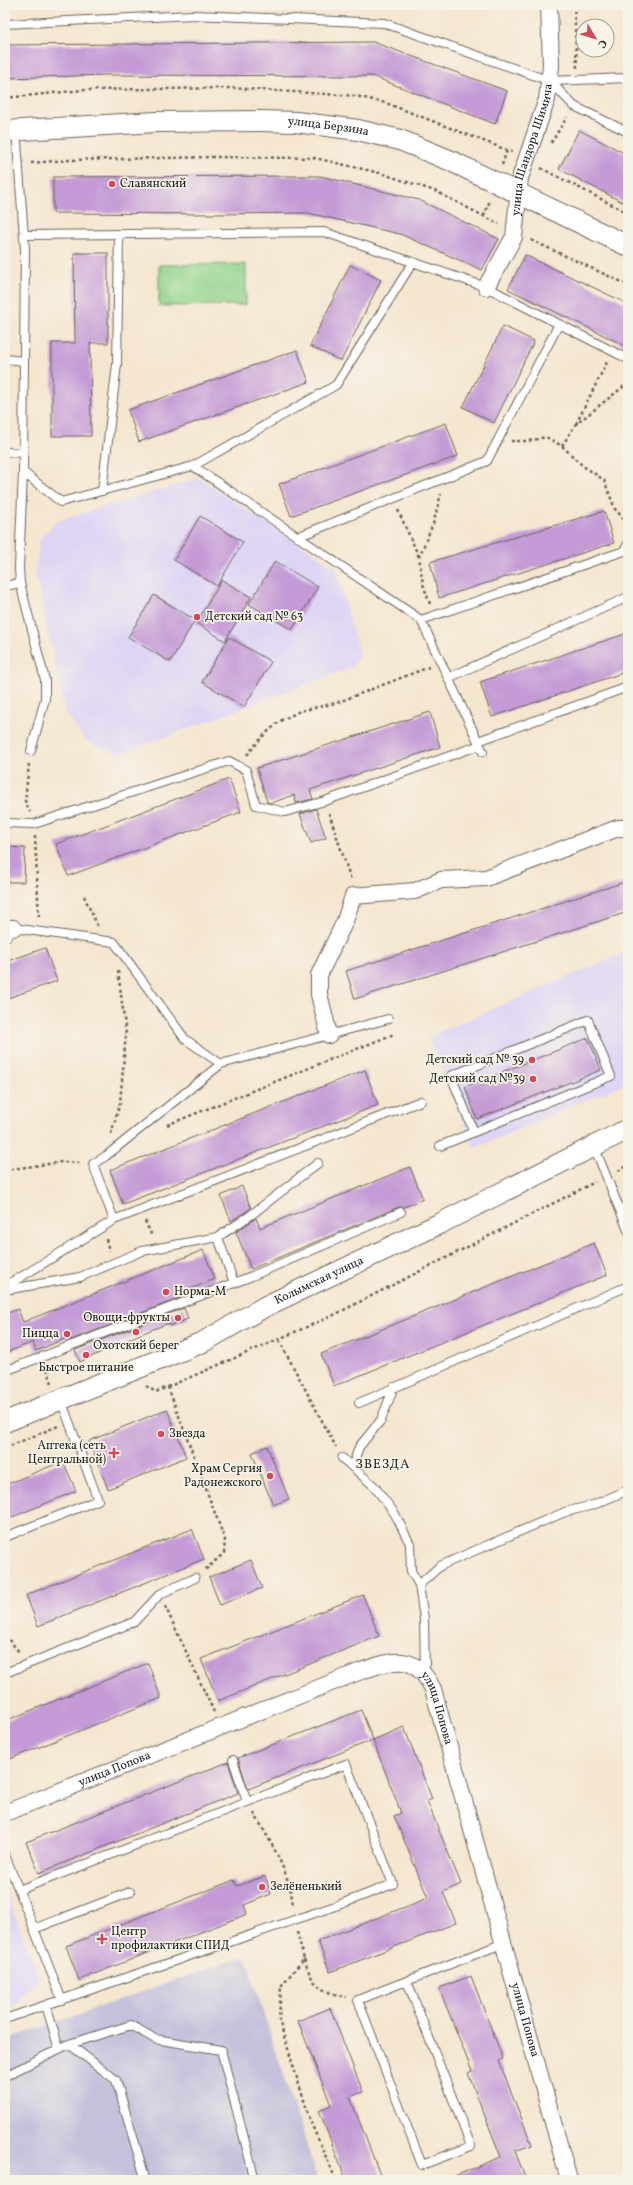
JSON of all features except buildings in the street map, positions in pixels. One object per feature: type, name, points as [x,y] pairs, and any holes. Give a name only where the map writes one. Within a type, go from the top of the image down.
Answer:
[{"type":"street","name":"улица Шандора Шимича","points":[[486,287],[514,237],[517,192],[522,170],[542,118],[550,81],[551,66],[549,5]]},
{"type":"street","name":"улица Берзина","points":[[11,131],[156,122],[260,121],[336,127],[372,133],[407,143],[449,160],[628,246]]},
{"type":"street","points":[[329,1035],[319,994],[319,974],[345,921],[353,896],[415,891],[442,880],[486,878],[618,828],[628,828]]},
{"type":"street","name":"Колымская улица","points":[[5,1422],[57,1394],[204,1342],[266,1306],[441,1223],[628,1129]]},
{"type":"street","name":"улица Попова","points":[[5,1812],[384,1663],[407,1661],[426,1674],[433,1689],[569,2180]]},
{"type":"lane","points":[[5,24],[193,15],[384,23],[550,81],[628,78]]},
{"type":"lane","points":[[550,81],[574,106],[628,132]]},
{"type":"lane","points":[[11,131],[19,164],[24,235],[24,472],[20,583],[45,680],[45,699],[31,751]]},
{"type":"lane","points":[[24,235],[324,232],[486,287],[628,359]]},
{"type":"lane","points":[[102,491],[117,364],[119,234]]},
{"type":"lane","points":[[24,472],[61,502],[193,466],[336,386],[412,262]]},
{"type":"lane","points":[[298,536],[487,461],[559,324]]},
{"type":"lane","points":[[5,358],[24,361]]},
{"type":"lane","points":[[5,452],[24,453]]},
{"type":"lane","points":[[193,466],[421,620],[480,746]]},
{"type":"lane","points":[[421,620],[624,551],[628,544]]},
{"type":"lane","points":[[5,586],[20,583]]},
{"type":"lane","points":[[448,678],[628,597]]},
{"type":"lane","points":[[5,823],[34,824],[229,761],[246,770],[256,805],[285,812],[325,801],[480,746],[628,687]]},
{"type":"lane","points":[[8,931],[40,931],[114,942],[186,1038],[221,1064]]},
{"type":"lane","points":[[114,1220],[93,1164],[106,1156],[221,1064],[388,1019]]},
{"type":"lane","points":[[440,1146],[611,1076],[588,1020],[451,1076],[474,1132]]},
{"type":"lane","points":[[5,1285],[16,1280],[114,1220],[421,1101]]},
{"type":"lane","points":[[594,1146],[628,1230]]},
{"type":"lane","points":[[5,1290],[80,1277],[142,1251],[218,1237],[251,1215],[318,1163]]},
{"type":"lane","points":[[5,1371],[234,1283],[401,1212]]},
{"type":"lane","points":[[218,1237],[234,1283]]},
{"type":"lane","points":[[359,1402],[628,1286]]},
{"type":"lane","points":[[352,1467],[359,1447],[382,1420],[394,1387]]},
{"type":"lane","points":[[5,1537],[98,1500],[69,1420],[57,1394]]},
{"type":"lane","points":[[342,1458],[374,1486],[395,1514],[410,1544],[412,1571],[418,1585],[419,1598],[424,1619],[426,1674]]},
{"type":"lane","points":[[418,1585],[440,1566],[565,1512],[593,1505],[628,1490]]},
{"type":"lane","points":[[5,1673],[134,1622],[160,1594],[195,1578]]},
{"type":"lane","points":[[232,1760],[247,1802]]},
{"type":"lane","points":[[5,2019],[294,1920],[393,1884],[346,1764],[19,1890]]},
{"type":"lane","points":[[5,1855],[62,2000]]},
{"type":"lane","points":[[34,1929],[130,1892]]},
{"type":"lane","points":[[407,1981],[471,2146],[422,2165],[358,2000],[504,1943]]},
{"type":"lane","points":[[46,2005],[59,2049]]},
{"type":"lane","points":[[5,2076],[69,2044],[131,2025],[155,2039],[221,2050],[255,2180]]},
{"type":"lane","points":[[69,2044],[116,2080],[144,2174],[144,2180]]},
{"type":"path","points":[[19,164],[69,160],[212,157],[315,158],[380,173],[436,191],[514,232],[628,285]]},
{"type":"path","points":[[562,446],[575,425],[612,351]]},
{"type":"path","points":[[575,425],[628,383]]},
{"type":"path","points":[[498,440],[529,442],[546,437],[562,446],[583,466],[604,480],[615,509],[628,524]]},
{"type":"path","points":[[419,557],[433,524],[445,478]]},
{"type":"path","points":[[394,499],[419,557],[423,584],[434,616]]},
{"type":"path","points":[[238,766],[264,735],[280,721],[300,711],[336,704],[441,662]]},
{"type":"path","points":[[25,801],[31,751]]},
{"type":"path","points":[[325,801],[350,873]]},
{"type":"path","points":[[34,824],[40,931]]},
{"type":"path","points":[[84,896],[103,940]]},
{"type":"path","points":[[106,1156],[120,1103],[126,1034],[114,942]]},
{"type":"path","points":[[160,1128],[394,1034]]},
{"type":"path","points":[[5,1170],[62,1162],[93,1164]]},
{"type":"path","points":[[138,1387],[145,1385],[156,1392],[279,1340],[332,1316],[628,1166]]},
{"type":"path","points":[[140,1210],[158,1248]]},
{"type":"path","points":[[103,1226],[112,1264]]},
{"type":"path","points":[[279,1340],[342,1458]]},
{"type":"path","points":[[43,1357],[57,1394]]},
{"type":"path","points":[[168,1387],[225,1540],[224,1553],[195,1578]]},
{"type":"path","points":[[5,1448],[50,1430],[69,1420]]},
{"type":"path","points":[[160,1594],[221,1727]]},
{"type":"path","points":[[5,1635],[28,1664]]},
{"type":"path","points":[[247,1802],[272,1847],[292,1894],[294,1920],[310,1977],[327,1993],[358,2000]]},
{"type":"path","points":[[304,1958],[281,1986],[279,2020],[311,2123],[336,2180]]},
{"type":"shaded area","name":"Детский сад № 63","points":[[199,478],[336,568],[359,656],[353,667],[120,754],[86,742],[65,711],[35,571],[40,538],[58,521]]},
{"type":"shaded area","name":"Детский сад № 39","points":[[628,951],[628,1082],[475,1148],[428,1037]]},
{"type":"shaded area","points":[[5,1889],[39,1978],[14,2006],[5,2009]]},
{"type":"shaded area","points":[[245,1956],[318,2180],[5,2180],[5,2040]]},
{"type":"green space","points":[[246,264],[246,305],[159,306],[159,265]]},
{"type":"place","name":"Славянский","points":[[112,184]]},
{"type":"place","name":"Детский сад № 63","points":[[197,617]]},
{"type":"place","name":"Детский сад № 39","points":[[532,1060]]},
{"type":"place","name":"Детский сад №39","points":[[533,1079]]},
{"type":"place","name":"Норма-М","points":[[166,1292]]},
{"type":"place","name":"Овощи-фрукты","points":[[178,1318]]},
{"type":"place","name":"Охотский берег","points":[[136,1332]]},
{"type":"place","name":"Пицца","points":[[67,1334]]},
{"type":"place","name":"Быстрое питание","points":[[86,1355]]},
{"type":"place","name":"Звезда","points":[[161,1434]]},
{"type":"place","name":"Аптека (сеть Центральной)","points":[[114,1453]]},
{"type":"place","name":"Храм Сергия Радонежского","points":[[270,1476]]},
{"type":"place","name":"Зелёненький","points":[[262,1887]]},
{"type":"place","name":"Центр профилактики СПИД","points":[[102,1939]]},
{"type":"district","name":"ЗВЕЗДА","points":[[383,1465]]}]
